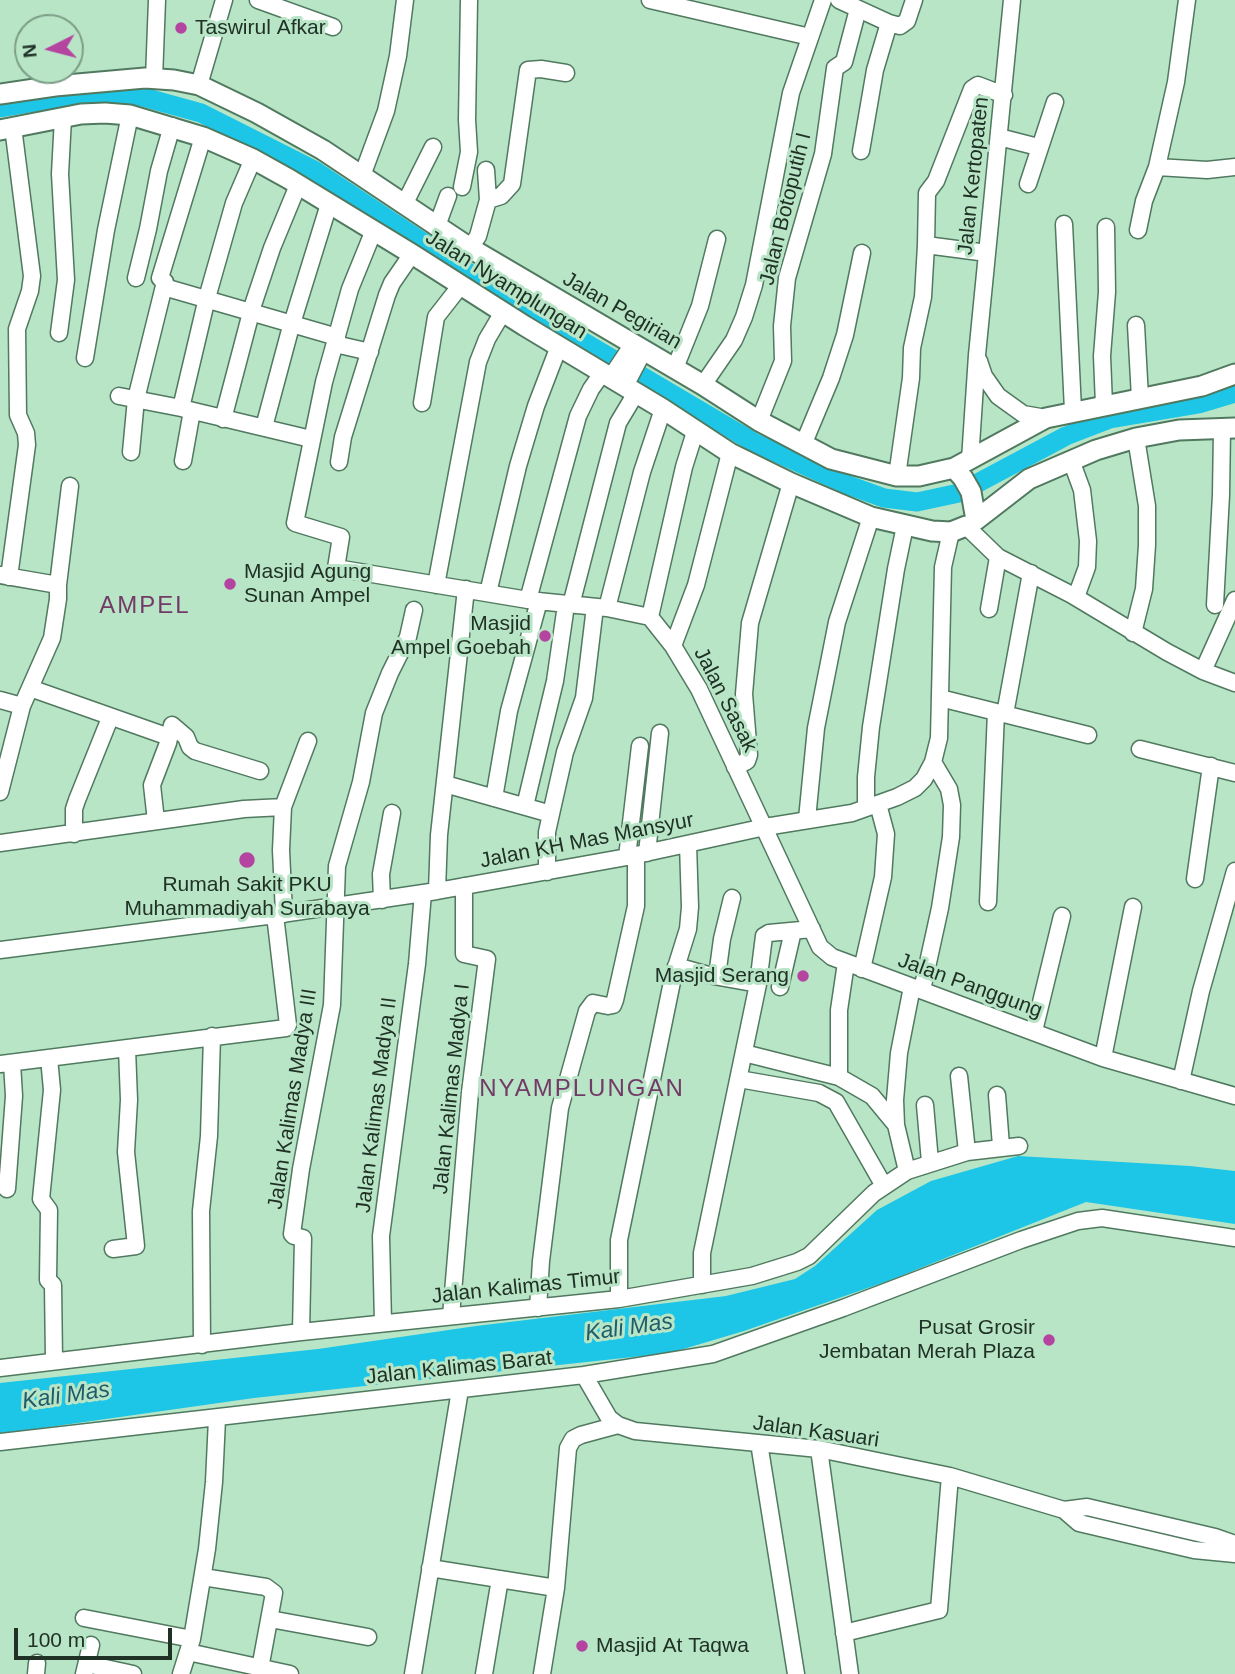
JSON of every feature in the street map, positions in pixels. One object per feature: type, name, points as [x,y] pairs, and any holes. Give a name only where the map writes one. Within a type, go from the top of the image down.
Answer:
[{"type":"main road","name":"Jalan Pegirian","points":[[0,93],[150,78],[199,85],[257,113],[323,150],[470,248],[637,350],[703,384],[759,421],[831,459],[897,476],[965,470],[1046,418],[1073,410],[1202,386],[1235,374]]},
{"type":"main road","name":"Jalan Nyamplungan","points":[[6,128],[106,113],[130,115],[203,137],[253,159],[374,230],[503,312],[619,380],[730,453],[791,483],[871,517],[905,526],[964,526]]},
{"type":"main road","points":[[964,526],[1029,479],[1071,460],[1136,438],[1179,430],[1228,429]]},
{"type":"main road","points":[[965,470],[976,494],[996,505]]},
{"type":"main road","points":[[964,526],[976,494]]},
{"type":"street","points":[[150,78],[157,0]]},
{"type":"street","points":[[199,85],[224,0]]},
{"type":"street","points":[[258,0],[333,27]]},
{"type":"street","points":[[362,176],[386,111],[398,56],[405,0]]},
{"type":"street","points":[[437,226],[455,192],[469,152],[469,0]]},
{"type":"street","points":[[650,0],[810,37]]},
{"type":"street","points":[[703,384],[734,340],[754,285],[791,93],[823,0]]},
{"type":"street","points":[[839,0],[889,23],[905,24],[914,0]]},
{"type":"street","name":"Jalan Kertopaten","points":[[965,470],[1012,0]]},
{"type":"street","points":[[1138,230],[1144,201],[1157,167],[1176,82],[1187,0]]},
{"type":"street","name":"Jalan Botoputih I","points":[[759,421],[783,361],[782,326],[787,278],[823,154],[835,68],[844,62],[858,9]]},
{"type":"street","points":[[861,151],[875,69],[889,23]]},
{"type":"street","points":[[488,201],[501,196],[512,184],[528,70],[566,73]]},
{"type":"street","points":[[897,476],[911,378],[912,348],[923,297],[927,193],[936,181],[972,89],[978,85],[1004,94]]},
{"type":"street","points":[[1028,184],[1055,102]]},
{"type":"street","points":[[85,358],[106,230],[130,115]]},
{"type":"street","points":[[59,333],[66,280],[60,174],[63,118]]},
{"type":"street","points":[[135,278],[172,126]]},
{"type":"street","points":[[6,128],[32,276],[30,291],[17,329],[18,415],[26,433],[27,445],[4,576],[58,585]]},
{"type":"street","points":[[131,452],[136,399],[165,282],[160,278],[203,137]]},
{"type":"street","points":[[999,137],[1038,147]]},
{"type":"street","points":[[404,205],[433,148]]},
{"type":"street","points":[[183,461],[187,410],[207,298],[234,203],[253,159]]},
{"type":"street","points":[[1157,167],[1207,170],[1235,167]]},
{"type":"street","points":[[470,248],[478,236],[488,201],[486,170]]},
{"type":"street","points":[[223,419],[251,312],[272,248],[298,185]]},
{"type":"street","points":[[264,427],[329,204]]},
{"type":"street","points":[[1063,224],[1073,410]]},
{"type":"street","points":[[1104,405],[1102,356],[1107,284],[1106,227]]},
{"type":"street","points":[[374,230],[350,289],[324,382],[295,523],[341,537],[336,568],[533,601],[601,608],[650,617],[684,467],[695,432]]},
{"type":"street","points":[[675,368],[700,306],[717,239]]},
{"type":"street","points":[[926,245],[988,253]]},
{"type":"street","points":[[803,445],[831,378],[845,335],[862,253]]},
{"type":"street","points":[[339,462],[343,437],[387,295],[412,254]]},
{"type":"street","points":[[422,403],[436,317],[461,285]]},
{"type":"street","points":[[164,287],[293,322],[370,352]]},
{"type":"street","points":[[436,585],[478,362],[487,339],[503,312]]},
{"type":"street","points":[[1136,325],[1140,398]]},
{"type":"street","points":[[488,593],[518,466],[536,406],[559,346]]},
{"type":"street","points":[[526,806],[555,681],[569,605],[618,423],[619,380],[637,350]]},
{"type":"street","points":[[977,355],[984,376],[998,396],[1023,414],[1046,418]]},
{"type":"street","points":[[494,798],[509,711],[533,601],[578,416],[591,389],[619,380]]},
{"type":"street","points":[[118,396],[311,439]]},
{"type":"street","points":[[547,872],[547,832],[565,752],[584,698],[601,608],[663,409]]},
{"type":"street","points":[[1215,605],[1221,495],[1228,429]]},
{"type":"street","points":[[1133,633],[1144,589],[1147,558],[1147,506],[1136,438]]},
{"type":"street","points":[[673,646],[696,585],[730,453]]},
{"type":"street","points":[[1071,460],[1082,490],[1088,541],[1087,568],[1076,597]]},
{"type":"street","points":[[735,767],[747,761],[749,755],[744,694],[750,623],[791,483]]},
{"type":"street","points":[[0,792],[22,706],[52,638],[70,486]]},
{"type":"street","points":[[807,819],[816,728],[835,635],[871,517]]},
{"type":"street","points":[[862,969],[883,877],[886,834],[872,806],[866,777],[871,727],[905,526]]},
{"type":"street","points":[[964,526],[998,557],[1076,597],[1133,633],[1203,671],[1235,683]]},
{"type":"street","name":"Jalan KH Mas Mansyur","points":[[0,950],[382,900],[547,872],[765,827],[852,813],[915,788],[924,779],[933,762],[939,738],[943,566],[964,526]]},
{"type":"street","points":[[989,609],[998,557]]},
{"type":"street","points":[[988,902],[1000,713],[1031,573]]},
{"type":"street","name":"Jalan Kalimas Madya II","points":[[383,1323],[381,1236],[417,964],[439,835],[466,589]]},
{"type":"street","points":[[1203,671],[1235,600]]},
{"type":"street","points":[[336,906],[337,866],[361,782],[374,713],[408,637],[414,610]]},
{"type":"street","name":"Jalan Sasak","points":[[650,617],[673,646],[699,689],[765,827]]},
{"type":"street","points":[[30,688],[170,737]]},
{"type":"street","points":[[940,698],[1088,735]]},
{"type":"street","points":[[0,699],[22,706]]},
{"type":"street","points":[[74,834],[74,809],[110,718]]},
{"type":"street","points":[[156,821],[152,785],[172,725],[186,737],[195,751],[260,771]]},
{"type":"street","points":[[637,855],[660,733]]},
{"type":"street","points":[[7,1189],[14,1096],[6,1063],[288,1027],[279,914],[283,807],[308,741]]},
{"type":"street","points":[[538,1308],[541,1261],[560,1108],[587,1011],[593,1003],[608,1006],[615,1000],[636,906],[640,746]]},
{"type":"street","points":[[1140,749],[1235,773]]},
{"type":"street","points":[[907,1171],[896,1125],[895,1085],[901,1043],[940,908],[951,837],[952,805],[949,789],[933,762]]},
{"type":"street","points":[[1195,879],[1212,766]]},
{"type":"street","points":[[445,784],[551,814]]},
{"type":"street","points":[[0,843],[244,809],[283,807]]},
{"type":"street","points":[[382,900],[381,874],[392,813]]},
{"type":"street","name":"Jalan Panggung","points":[[765,827],[820,947],[832,957],[1103,1058],[1235,1096]]},
{"type":"street","points":[[619,1299],[619,1240],[662,1034],[690,917],[688,844]]},
{"type":"street","points":[[1181,1081],[1201,991],[1235,871]]},
{"type":"street","name":"Jalan Kalimas Madya I","points":[[451,1316],[470,1092],[488,960],[464,953],[464,886]]},
{"type":"street","points":[[718,976],[722,939],[732,898]]},
{"type":"street","name":"Jalan Kalimas Madya III","points":[[301,1332],[303,1237],[292,1234],[301,1169],[332,1005],[336,906]]},
{"type":"street","points":[[1103,1058],[1133,907]]},
{"type":"street","points":[[1034,1031],[1062,916]]},
{"type":"street","points":[[702,1284],[702,1253],[758,984],[764,936],[769,933],[812,929]]},
{"type":"street","points":[[780,987],[793,931]]},
{"type":"street","points":[[839,1077],[839,1010],[846,962]]},
{"type":"street","points":[[677,966],[758,984]]},
{"type":"street","points":[[202,1345],[201,1211],[210,1110],[212,1036]]},
{"type":"street","points":[[113,1249],[135,1247],[136,1239],[126,1152],[129,1100],[127,1049]]},
{"type":"street","points":[[744,1054],[839,1077],[872,1096],[896,1125]]},
{"type":"street","points":[[49,1058],[52,1090],[41,1199],[49,1210],[48,1280],[53,1285],[54,1360]]},
{"type":"street","points":[[959,1076],[967,1152]]},
{"type":"street","points":[[738,1079],[819,1093],[836,1102],[884,1186]]},
{"type":"street","points":[[997,1094],[1001,1146]]},
{"type":"street","points":[[925,1105],[930,1162]]},
{"type":"street","name":"Jalan Kalimas Timur","points":[[0,1368],[301,1332],[619,1299],[752,1276],[809,1256],[874,1193],[907,1171],[967,1152],[1019,1146]]},
{"type":"street","name":"Jalan Kalimas Barat","points":[[0,1442],[584,1375],[713,1354],[1078,1221],[1102,1218],[1235,1238]]},
{"type":"street","points":[[584,1375],[609,1418],[618,1425]]},
{"type":"street","points":[[413,1674],[460,1390]]},
{"type":"street","points":[[181,1674],[190,1645],[203,1577],[214,1482],[217,1419]]},
{"type":"street","points":[[542,1674],[556,1588],[568,1448],[573,1439],[581,1435],[618,1425]]},
{"type":"street","name":"Jalan Kasuari","points":[[618,1425],[656,1434],[819,1449],[950,1476],[1064,1510],[1087,1507],[1215,1536],[1235,1544]]},
{"type":"street","points":[[759,1443],[796,1674]]},
{"type":"street","points":[[819,1449],[850,1674]]},
{"type":"street","points":[[844,1633],[939,1610],[950,1476]]},
{"type":"street","name":"Jalan Kasuari","points":[[1064,1510],[1079,1523],[1194,1550],[1235,1554]]},
{"type":"street","points":[[430,1568],[556,1588]]},
{"type":"street","points":[[203,1577],[269,1588],[274,1593],[260,1670]]},
{"type":"street","points":[[484,1674],[500,1579]]},
{"type":"street","points":[[84,1618],[190,1645],[260,1670],[290,1674]]},
{"type":"street","points":[[270,1619],[368,1637]]},
{"type":"street","points":[[90,1645],[85,1669],[133,1674]]},
{"type":"water","name":"Kali Mas","points":[[1018,1156],[1235,1171],[1235,1224],[1086,1202],[888,1281],[744,1331],[670,1353],[254,1398],[0,1434],[0,1383],[318,1349],[476,1326],[726,1296],[795,1279],[815,1266],[877,1210],[931,1181]]},
{"type":"waterway","points":[[149,98],[150,76]]},
{"type":"waterway","points":[[0,108],[91,93],[143,97],[201,113],[314,170],[489,286],[755,443],[848,485],[884,498],[917,502],[959,493],[1066,436],[1110,419],[1199,404],[1235,393]]},
{"type":"place","name":"Taswirul Afkar","points":[[181,28]]},
{"type":"place","name":"Masjid Agung Sunan Ampel","points":[[230,584]]},
{"type":"place","name":"Masjid Ampel Goebah","points":[[545,636]]},
{"type":"place","name":"Rumah Sakit PKU Muhammadiyah Surabaya","points":[[247,860]]},
{"type":"place","name":"Masjid Serang","points":[[803,976]]},
{"type":"place","name":"Pusat Grosir Jembatan Merah Plaza","points":[[1049,1340]]},
{"type":"place","name":"Masjid At Taqwa","points":[[582,1646]]},
{"type":"district","name":"AMPEL","points":[[145,606]]},
{"type":"district","name":"NYAMPLUNGAN","points":[[582,1089]]}]
